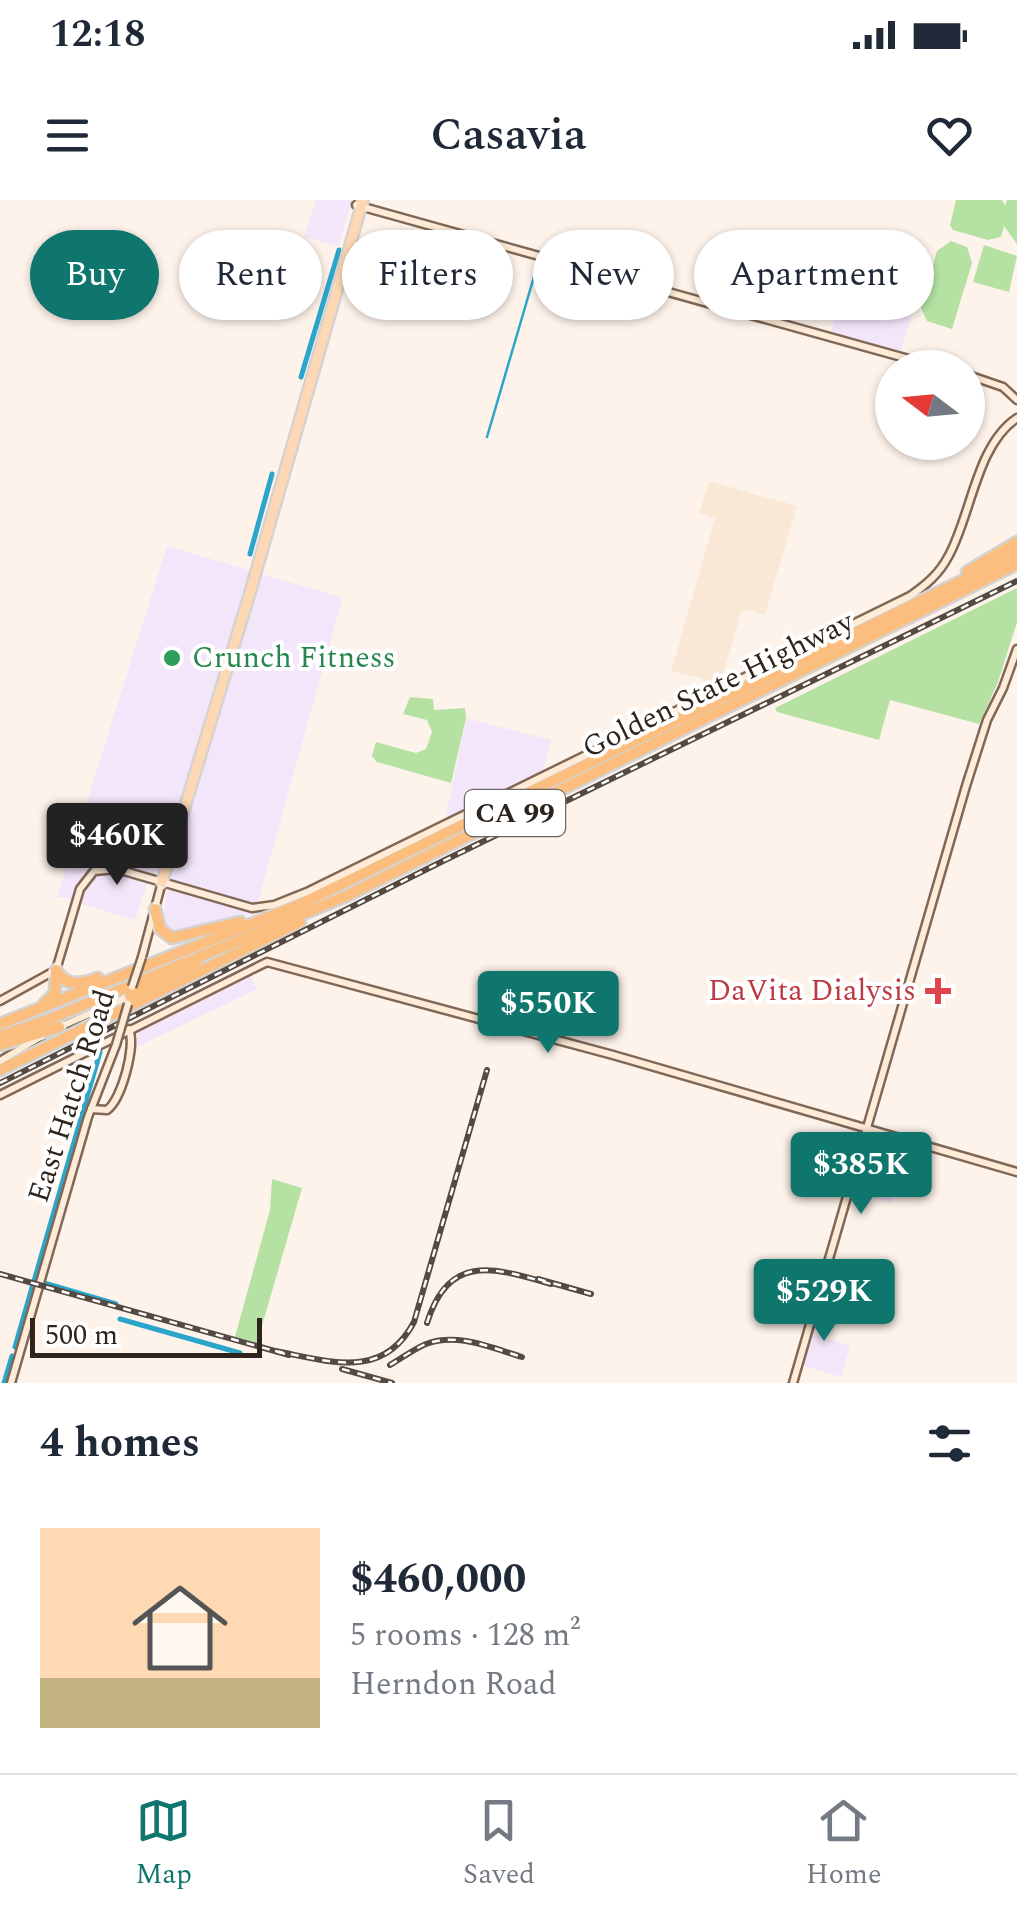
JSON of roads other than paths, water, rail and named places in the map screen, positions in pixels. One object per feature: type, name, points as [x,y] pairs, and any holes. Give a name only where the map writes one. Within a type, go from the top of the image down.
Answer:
[{"type":"highway","points":[[914,604],[1017,542]]},
{"type":"highway","name":"Golden State Highway","points":[[2,1024],[144,960],[280,912],[1017,554]]},
{"type":"highway","name":"Golden State Highway","points":[[0,1036],[346,896],[1017,564]]},
{"type":"highway","points":[[0,1070],[290,928],[346,896]]},
{"type":"highway","points":[[155,909],[160,929],[172,938],[280,912]]},
{"type":"highway","points":[[130,996],[254,934]]},
{"type":"highway","points":[[2,1024],[48,1001],[55,993],[50,981],[56,970],[63,980],[78,984],[144,960]]},
{"type":"highway","points":[[0,1045],[60,1027]]},
{"type":"main road","name":"East Hatch Road","points":[[162,882],[160,874],[266,517],[273,506],[359,203]]},
{"type":"street","points":[[359,203],[878,350]]},
{"type":"street","points":[[985,381],[1004,387],[1017,400]]},
{"type":"street","points":[[56,970],[85,879],[102,868],[252,908],[286,901],[910,596],[948,558],[968,501],[1000,433],[1017,418]]},
{"type":"street","points":[[793,1383],[972,767],[1017,648]]},
{"type":"street","name":"East Hatch Road","points":[[11,1383],[91,1108],[144,960],[162,882]]},
{"type":"street","points":[[0,1096],[267,962],[1017,1172]]},
{"type":"street","points":[[0,1002],[50,981]]},
{"type":"street","points":[[0,1061],[60,1027],[130,996]]},
{"type":"street","points":[[107,1006],[118,1006],[124,1018]]},
{"type":"street","points":[[91,1108],[107,1110],[115,1103],[133,1043],[129,1028]]},
{"type":"waterway","points":[[301,377],[339,250]]},
{"type":"waterway","points":[[487,437],[533,280]]},
{"type":"waterway","points":[[250,554],[272,474]]},
{"type":"waterway","points":[[34,1281],[100,1052]]},
{"type":"waterway","points":[[44,1283],[116,1304]]},
{"type":"waterway","points":[[15,1347],[33,1284]]},
{"type":"waterway","points":[[120,1319],[240,1353]]},
{"type":"waterway","points":[[4,1383],[12,1356]]},
{"type":"railway","points":[[0,1083],[1017,581]]},
{"type":"railway","points":[[275,1351],[353,1362],[371,1360],[401,1341],[414,1322],[487,1070]]},
{"type":"railway","points":[[427,1323],[436,1300],[461,1275],[493,1271],[551,1284]]},
{"type":"railway","points":[[0,1274],[289,1355]]},
{"type":"railway","points":[[538,1279],[591,1294]]},
{"type":"railway","points":[[390,1365],[426,1344],[450,1340],[522,1357]]},
{"type":"railway","points":[[342,1369],[392,1383]]},
{"type":"place","name":"Crunch Fitness","points":[[172,658]]},
{"type":"place","name":"DaVita Dialysis","points":[[938,991]]}]
